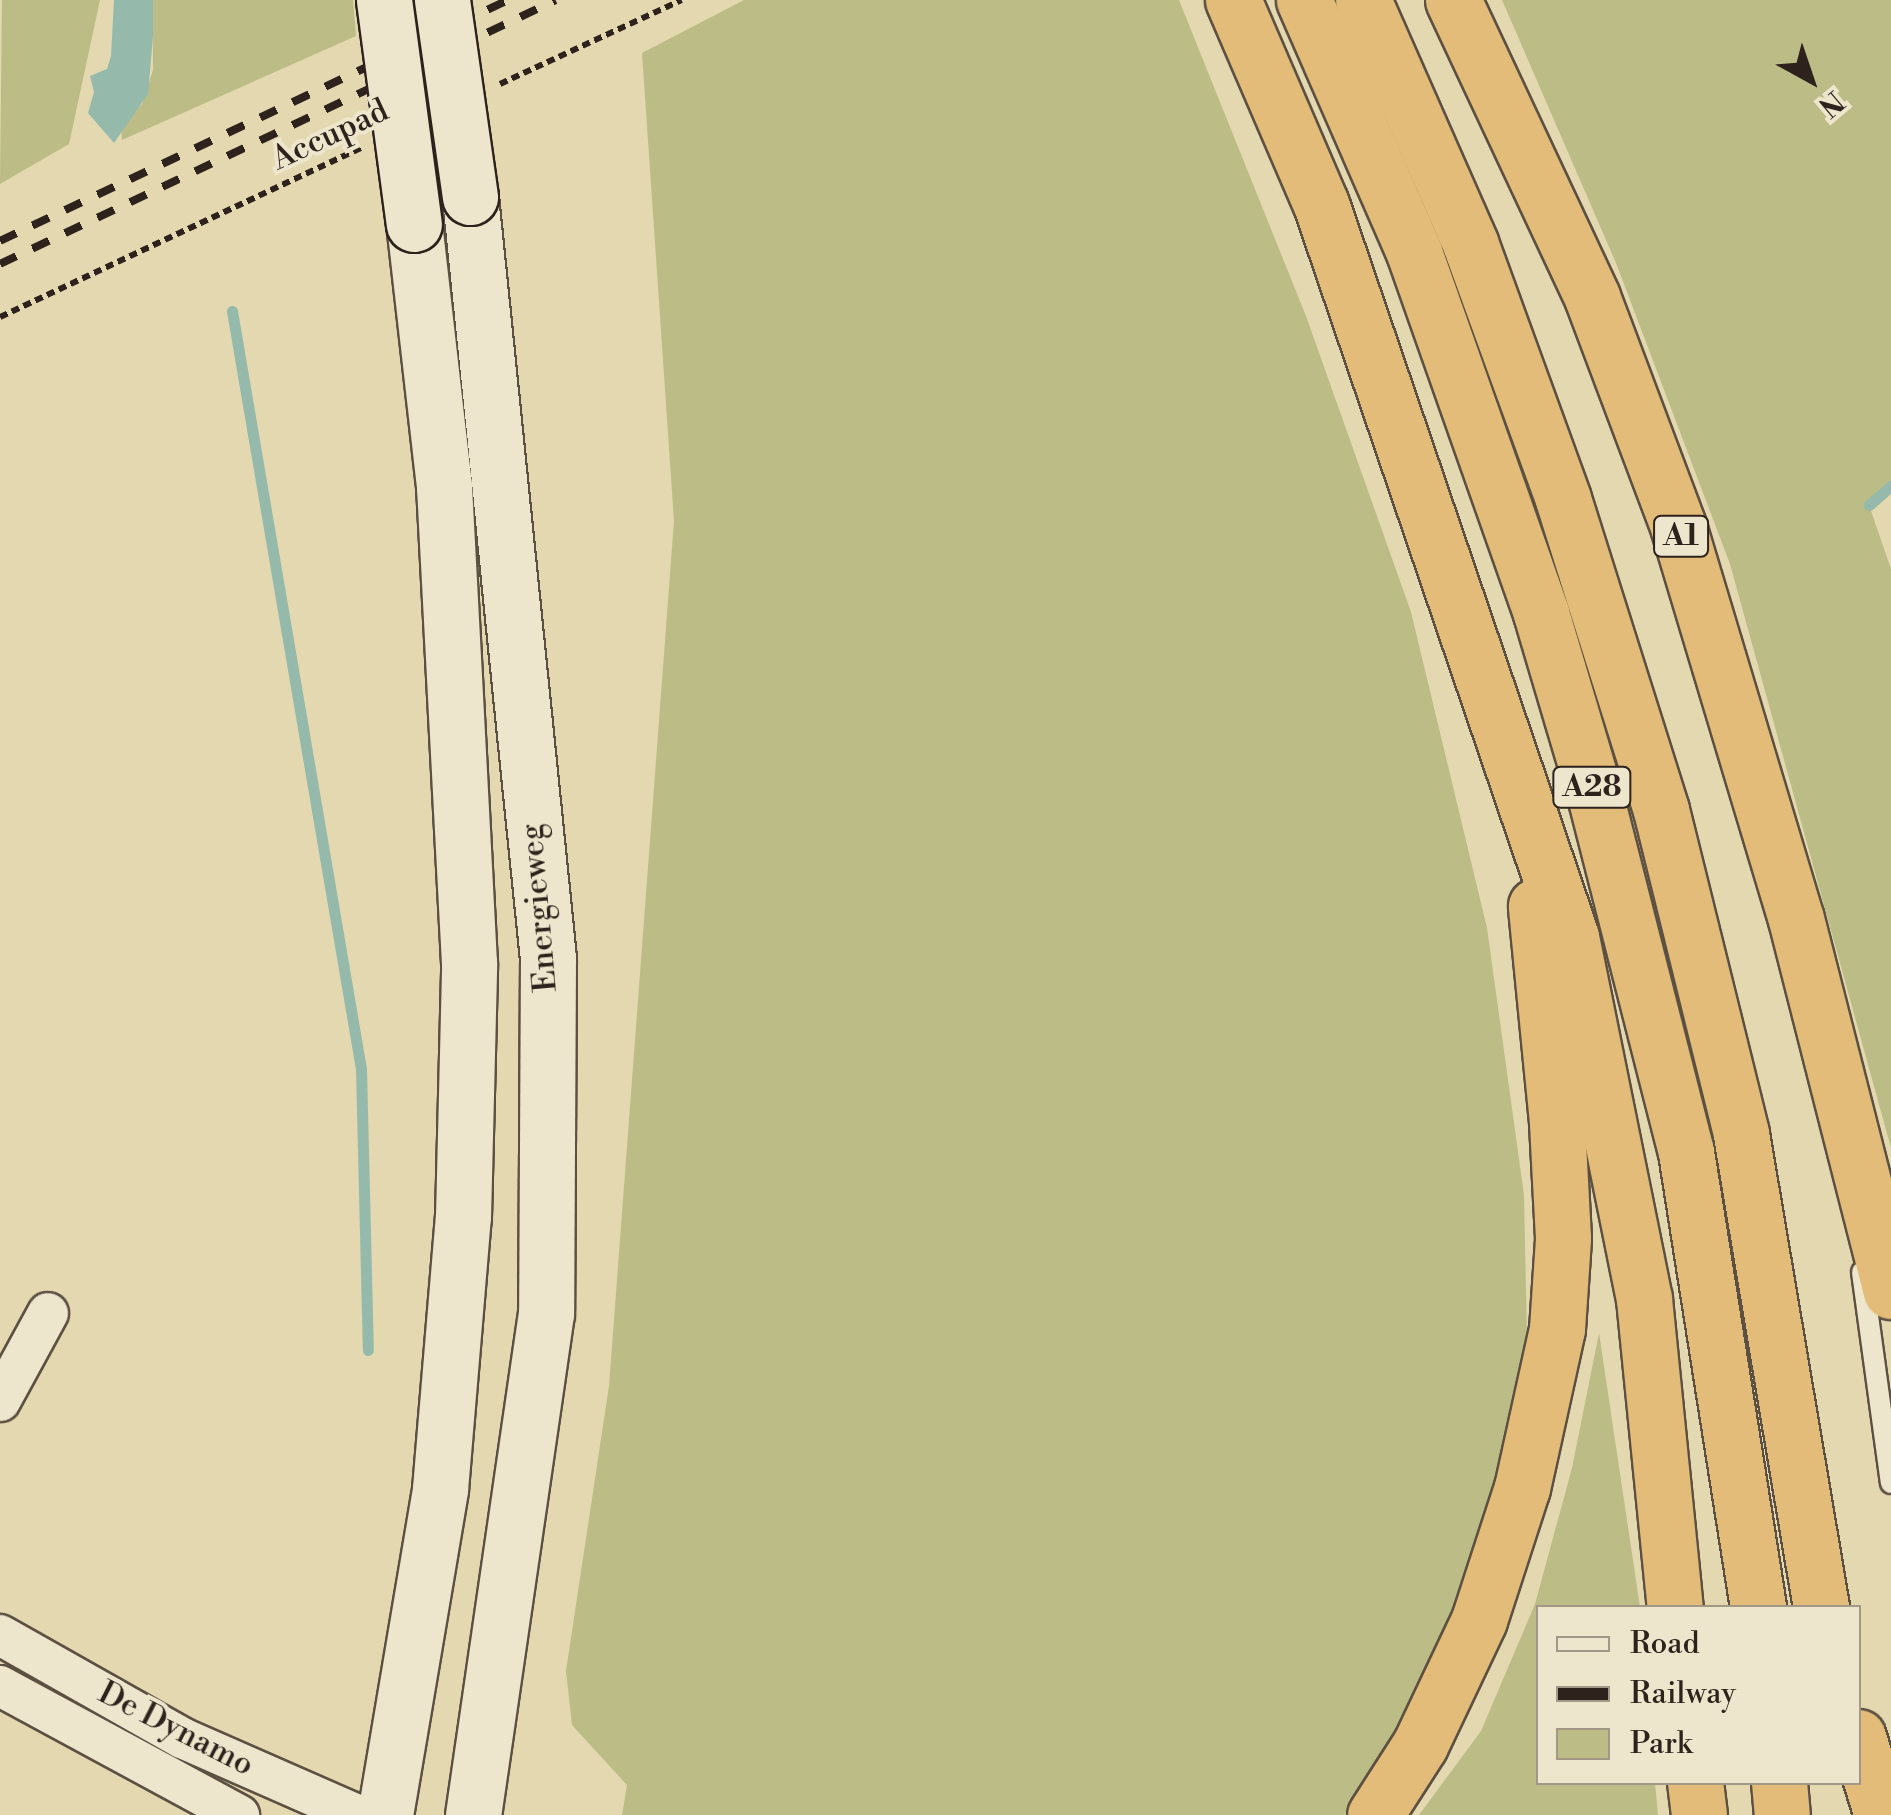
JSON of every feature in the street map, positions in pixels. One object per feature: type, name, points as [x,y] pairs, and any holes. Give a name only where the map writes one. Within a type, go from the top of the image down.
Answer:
[{"type":"highway","name":"A28","points":[[1232,0],[1321,204],[1570,937],[1622,1164],[1644,1299],[1675,1605]]},
{"type":"highway","name":"A28","points":[[1304,0],[1420,270],[1541,613],[1596,799],[1686,1152],[1758,1605]]},
{"type":"highway","name":"A28","points":[[1363,0],[1483,280],[1563,498],[1661,810],[1741,1134],[1820,1605]]},
{"type":"highway","name":"A1","points":[[1453,0],[1592,296],[1678,526],[1796,920],[1891,1291]]},
{"type":"highway","name":"A28","points":[[1375,1815],[1420,1746],[1479,1620],[1522,1488],[1557,1329],[1563,1238],[1557,1122],[1528,809]]},
{"type":"highway","points":[[1861,1747],[1882,1815]]},
{"type":"highway","points":[[1695,1785],[1699,1815]]},
{"type":"highway","points":[[1779,1785],[1782,1815]]},
{"type":"highway","points":[[1841,1785],[1844,1815]]},
{"type":"main road","name":"Energieweg","points":[[384,0],[446,505],[469,963],[463,1216],[440,1489],[385,1815]]},
{"type":"main road","name":"Energieweg","points":[[442,0],[470,197],[548,958],[546,1313],[523,1505],[472,1815]]},
{"type":"street","points":[[0,1401],[48,1313]]},
{"type":"street","name":"De Dynamo","points":[[0,1634],[182,1738],[357,1815]]},
{"type":"street","name":"De Dynamo","points":[[0,1686],[239,1815]]},
{"type":"lane","points":[[1841,1097],[1891,1483]]},
{"type":"path","points":[[484,92],[682,0]]},
{"type":"path","name":"Accupad","points":[[0,317],[375,142]]},
{"type":"green space","points":[[2,0],[100,0],[69,144],[0,184]]},
{"type":"green space","points":[[153,0],[353,0],[356,36],[122,140],[121,126],[142,104],[153,70]]},
{"type":"green space","points":[[744,0],[1179,0],[1306,316],[1411,612],[1487,928],[1524,1195],[1527,1339],[1478,1563],[1376,1774],[1345,1815],[622,1815],[627,1785],[572,1725],[566,1671],[609,1386],[674,521],[642,53]]},
{"type":"green space","points":[[1502,0],[1891,0],[1891,486],[1869,505],[1891,569],[1891,1148],[1730,564],[1616,263]]},
{"type":"green space","points":[[1599,1333],[1640,1605],[1536,1605],[1536,1785],[1655,1785],[1658,1815],[1419,1815],[1481,1731],[1535,1604],[1572,1468]]},
{"type":"shaded area","points":[[114,0],[153,0],[153,37],[148,94],[114,143],[88,113],[94,92],[90,76],[107,69],[111,56]]},
{"type":"waterway","points":[[232,311],[361,1069],[368,1350]]},
{"type":"waterway","points":[[1869,505],[1891,486]]},
{"type":"railway","points":[[0,241],[508,0]]},
{"type":"railway","points":[[0,264],[556,0]]}]
